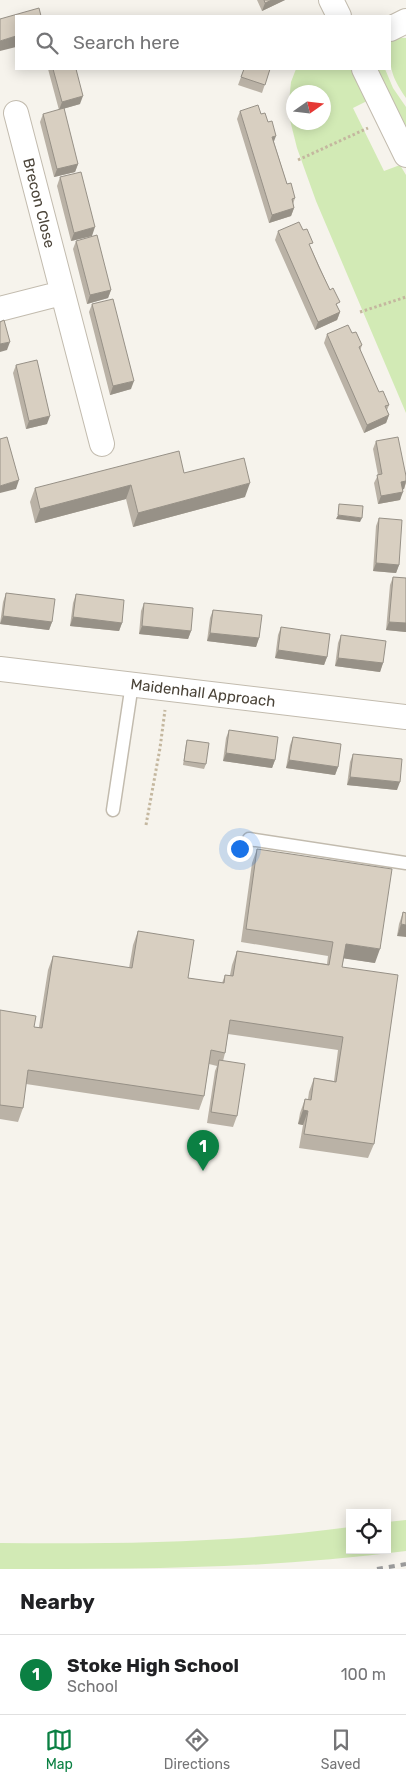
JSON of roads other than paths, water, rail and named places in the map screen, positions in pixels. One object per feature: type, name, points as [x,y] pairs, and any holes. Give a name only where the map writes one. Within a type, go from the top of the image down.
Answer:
[{"type":"street","points":[[331,0],[338,15]]},
{"type":"street","points":[[391,28],[406,21]]},
{"type":"street","points":[[364,70],[406,155]]},
{"type":"street","name":"Brecon Close","points":[[16,113],[102,444]]},
{"type":"street","points":[[0,309],[62,293]]},
{"type":"street","name":"Maidenhall Approach","points":[[0,669],[406,717]]},
{"type":"lane","points":[[113,810],[132,684]]},
{"type":"lane","points":[[250,839],[406,863]]},
{"type":"railway","points":[[377,1569],[406,1564]]},
{"type":"place","name":"Stoke High School","points":[[203,1171]]}]
